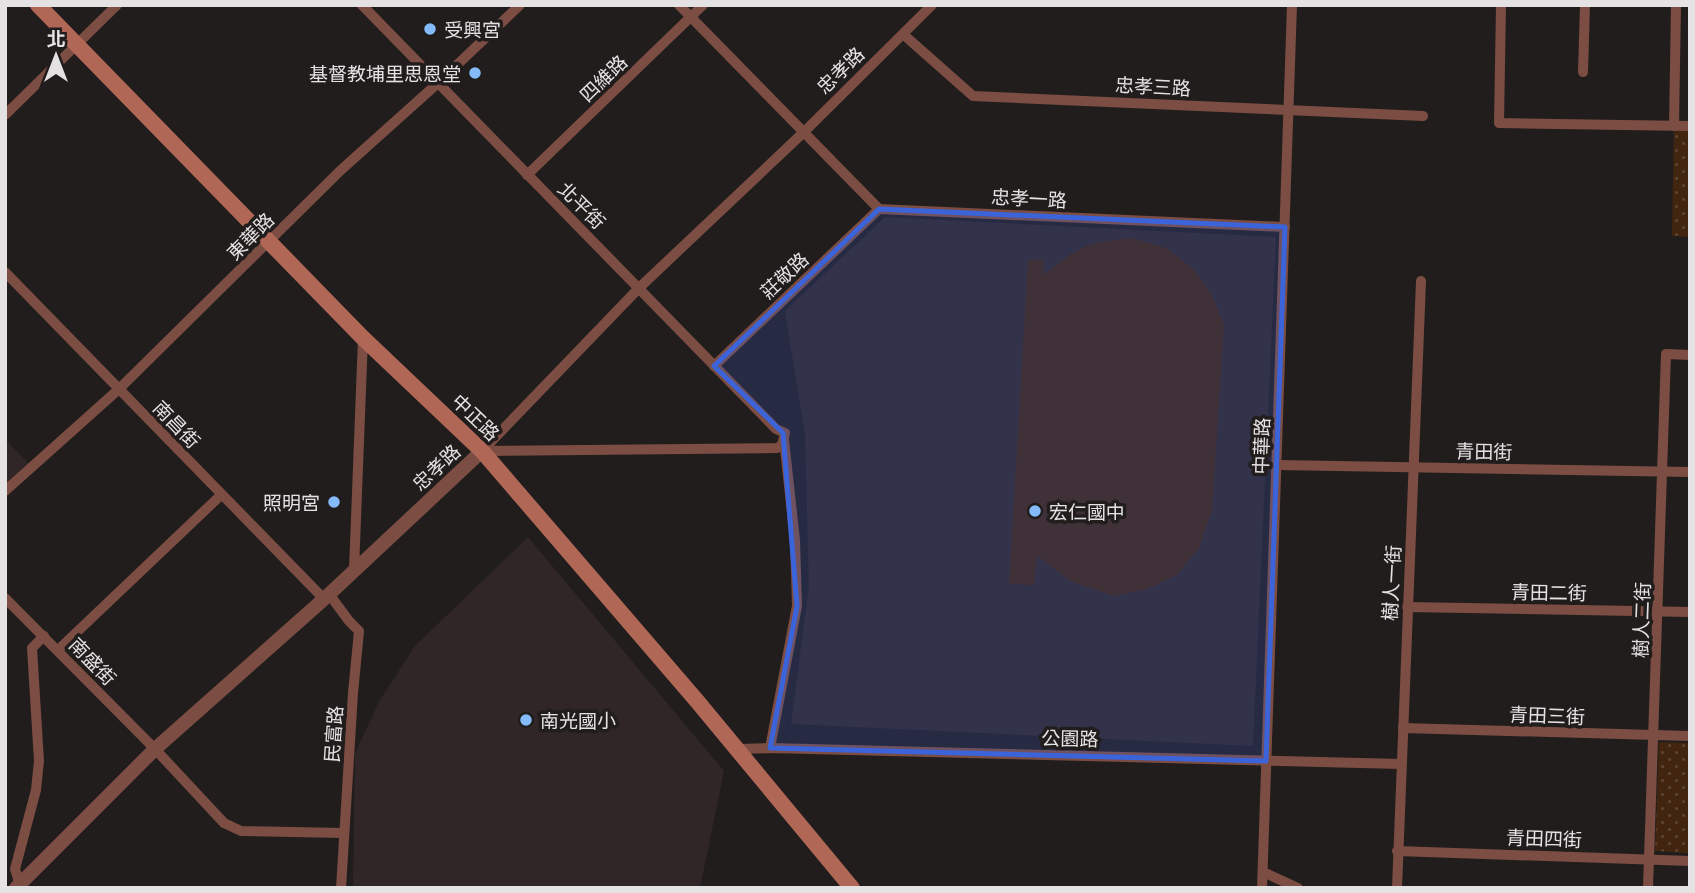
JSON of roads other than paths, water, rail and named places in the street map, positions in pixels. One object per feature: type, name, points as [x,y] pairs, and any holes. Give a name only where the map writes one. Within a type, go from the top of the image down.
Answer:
[{"type":"main road","name":"中正路","points":[[38,5],[363,338],[482,451],[738,750],[848,887]]},
{"type":"street","points":[[5,116],[117,5]]},
{"type":"street","name":"北平街","points":[[362,5],[776,429],[785,433],[784,440]]},
{"type":"street","name":"東華路","points":[[5,491],[119,389],[341,170],[520,5]]},
{"type":"street","points":[[679,5],[879,209]]},
{"type":"street","name":"四維路","points":[[527,175],[703,5]]},
{"type":"street","name":"忠孝路","points":[[18,886],[155,749],[482,451],[639,288],[805,131],[932,5]]},
{"type":"street","name":"中華路","points":[[1262,888],[1292,5]]},
{"type":"street","points":[[1501,5],[1499,122],[1690,126]]},
{"type":"street","points":[[1583,72],[1585,5]]},
{"type":"street","points":[[1674,126],[1676,5]]},
{"type":"street","name":"忠孝三路","points":[[904,35],[973,96],[1423,116]]},
{"type":"street","name":"忠孝一路","points":[[879,209],[1285,227]]},
{"type":"street","name":"莊敬路","points":[[714,366],[879,209]]},
{"type":"street","name":"南昌街","points":[[5,272],[221,495],[326,596]]},
{"type":"street","name":"樹人一街","points":[[1397,888],[1421,281]]},
{"type":"street","points":[[354,570],[363,338]]},
{"type":"street","name":"樹人二街","points":[[1648,888],[1667,354],[1690,355]]},
{"type":"street","points":[[482,451],[777,448],[784,440]]},
{"type":"street","points":[[770,748],[797,606],[794,540],[784,440]]},
{"type":"street","name":"青田街","points":[[1278,465],[1690,472]]},
{"type":"street","points":[[58,650],[221,495]]},
{"type":"street","name":"民富路","points":[[326,596],[359,631],[341,888]]},
{"type":"street","name":"南盛街","points":[[5,598],[225,823],[241,831],[343,833]]},
{"type":"street","name":"青田二街","points":[[1408,607],[1690,612]]},
{"type":"street","points":[[18,886],[15,869],[36,790],[39,761],[32,648],[44,636]]},
{"type":"street","name":"青田三街","points":[[1403,728],[1690,736]]},
{"type":"street","name":"公園路","points":[[738,750],[770,748],[1401,764]]},
{"type":"street","name":"青田四街","points":[[1397,851],[1690,861]]},
{"type":"street","points":[[1263,872],[1298,888]]},
{"type":"place","name":"受興宮","points":[[430,29]]},
{"type":"place","name":"基督教埔里思恩堂","points":[[475,73]]},
{"type":"place","name":"照明宮","points":[[334,502]]},
{"type":"place","name":"宏仁國中","points":[[1035,511]]},
{"type":"place","name":"南光國小","points":[[526,720]]}]
